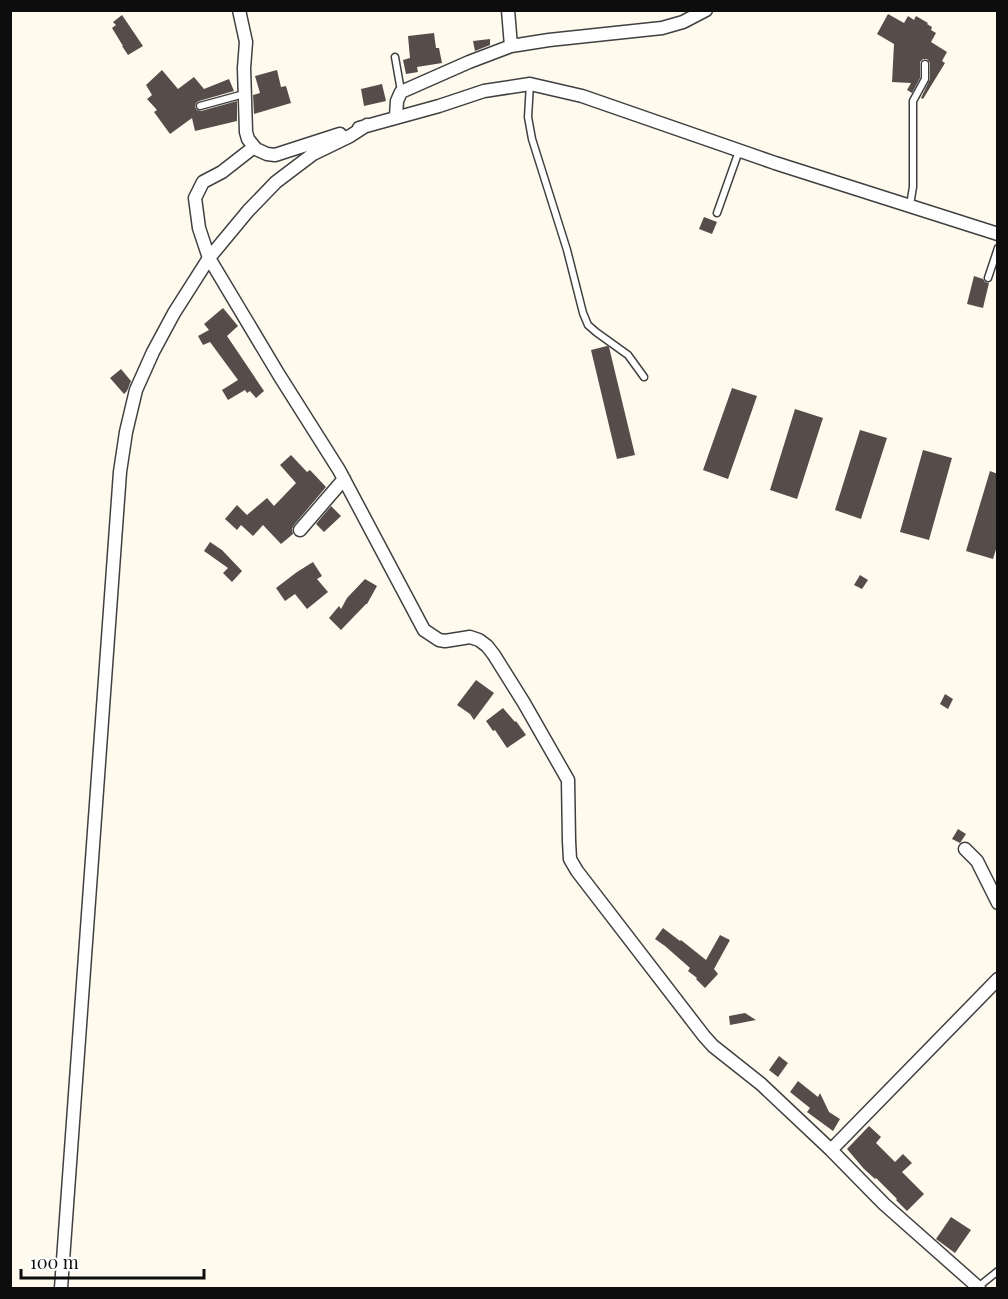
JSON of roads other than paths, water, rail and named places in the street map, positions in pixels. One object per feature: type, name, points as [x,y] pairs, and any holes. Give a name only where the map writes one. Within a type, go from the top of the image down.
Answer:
[{"type":"street","points":[[239,10],[246,42],[244,68],[246,132],[254,147],[267,154],[275,155],[483,91],[530,84],[582,96],[998,234]]},
{"type":"street","points":[[508,10],[511,46]]},
{"type":"street","points":[[396,117],[397,101],[401,92],[511,46],[663,28],[683,22],[706,10]]},
{"type":"street","points":[[61,1288],[119,483],[126,432],[136,390],[174,313],[208,258],[248,211],[276,182],[313,154],[367,125]]},
{"type":"street","points":[[254,147],[222,172],[203,182],[195,198],[199,228],[208,258],[344,479],[424,630],[439,640],[470,637],[479,640],[494,655],[524,703],[568,780],[569,850],[570,859],[577,871],[713,1046],[761,1084],[884,1204],[979,1288]]},
{"type":"street","points":[[300,530],[344,479]]},
{"type":"street","points":[[965,849],[977,861],[998,903]]},
{"type":"street","points":[[831,1150],[998,979]]},
{"type":"lane","points":[[394,57],[401,92]]},
{"type":"lane","points":[[910,205],[914,187],[913,101],[925,79],[925,64]]},
{"type":"lane","points":[[530,84],[528,117],[532,139],[567,250],[583,313],[588,325],[628,355],[644,377]]},
{"type":"lane","points":[[200,106],[245,94]]},
{"type":"lane","points":[[717,213],[740,150]]},
{"type":"lane","points":[[988,278],[998,248]]},
{"type":"lane","points":[[979,1288],[998,1271]]}]
